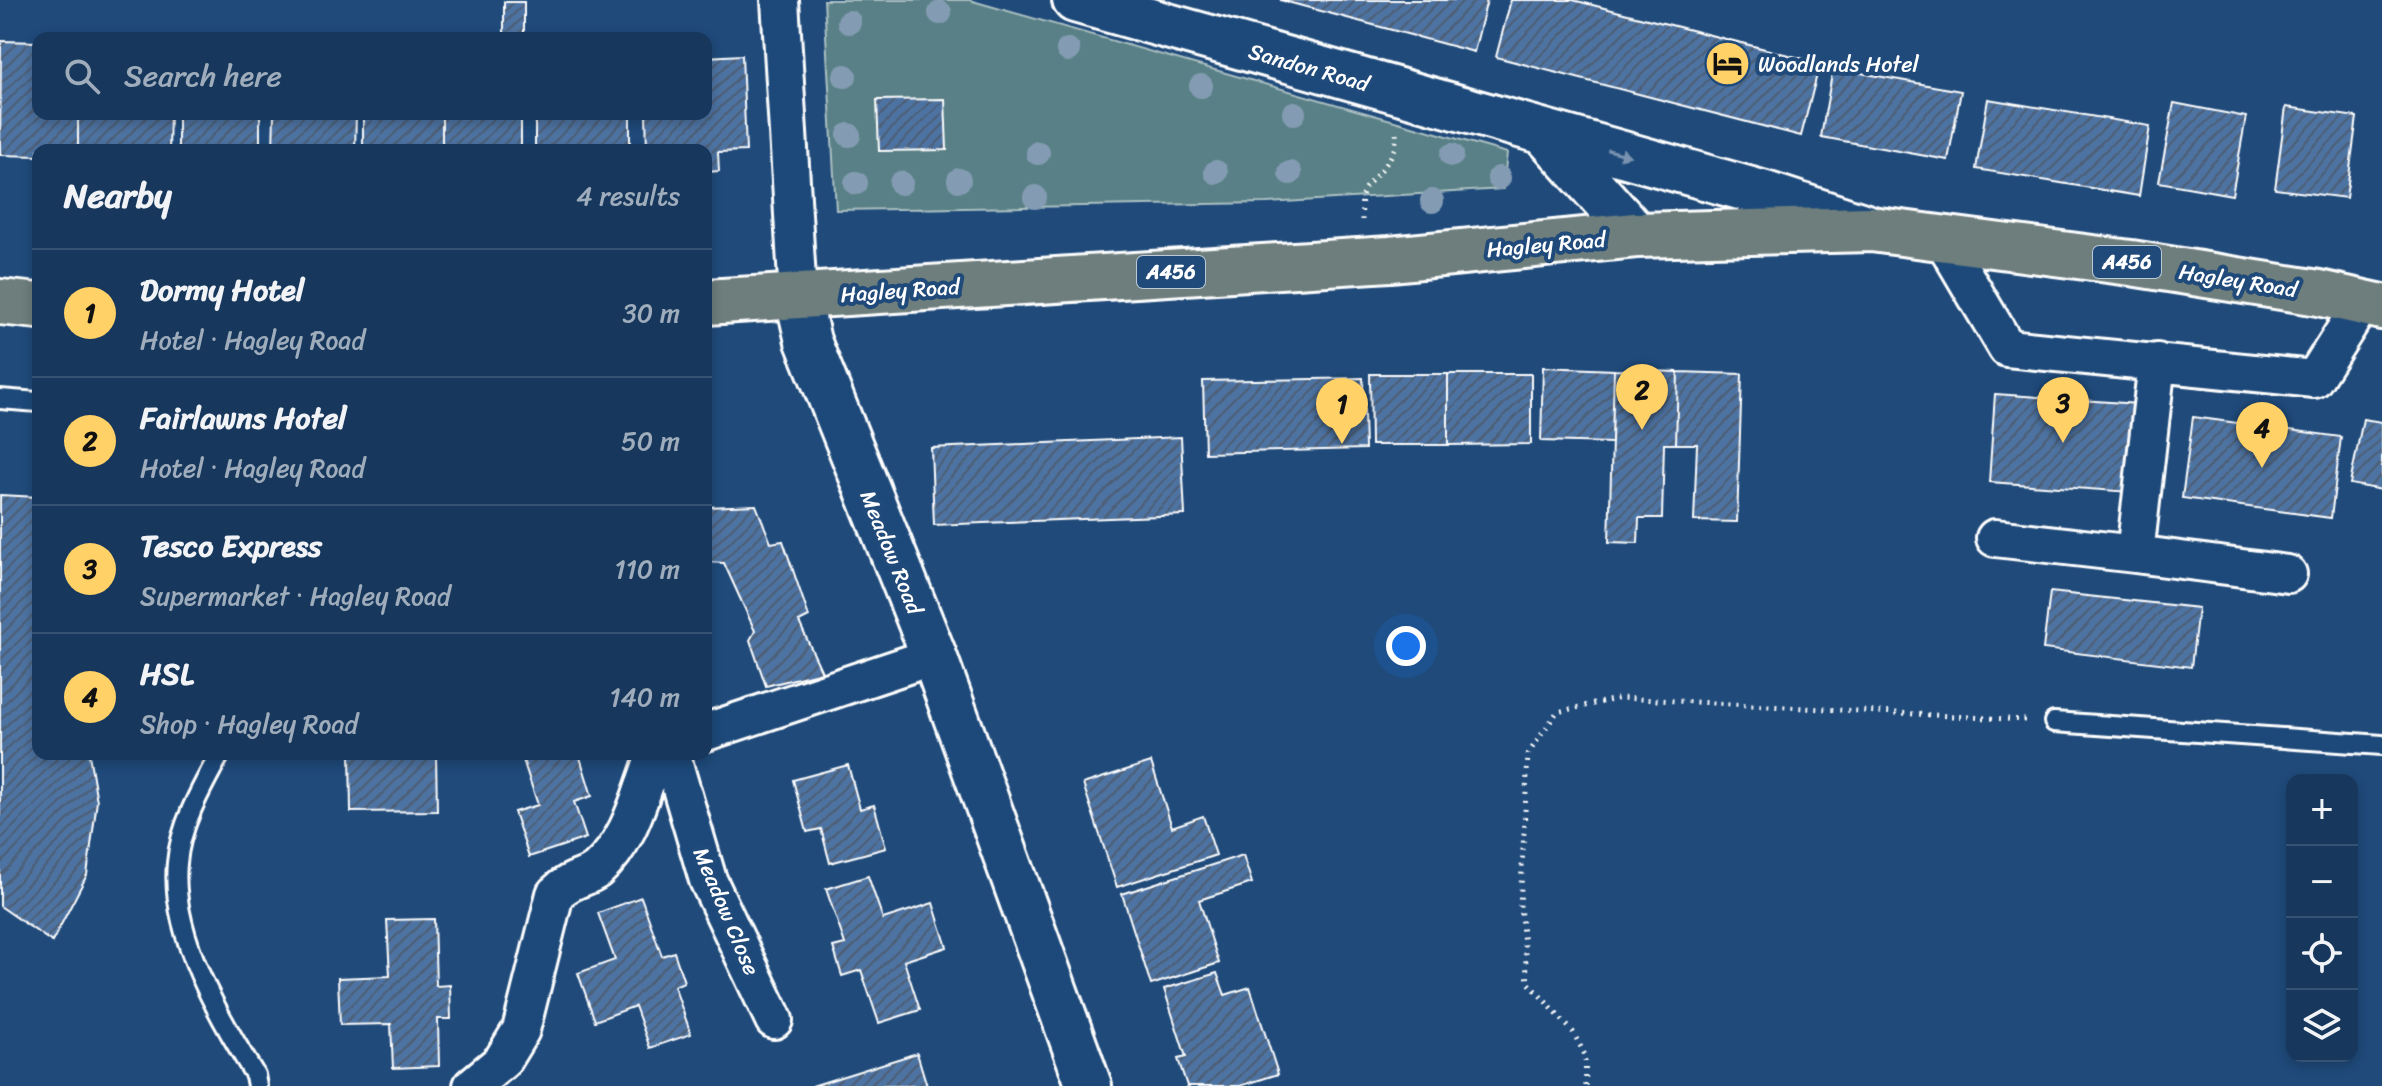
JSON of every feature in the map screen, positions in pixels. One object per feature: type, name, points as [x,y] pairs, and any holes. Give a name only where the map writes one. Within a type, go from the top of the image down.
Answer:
[{"type":"highway","name":"Hagley Road","points":[[712,302],[1360,261],[1636,235],[1871,229],[2178,270],[2373,305]]},
{"type":"highway","points":[[0,302],[32,305]]},
{"type":"main road","name":"Sandon Road","points":[[1075,0],[1795,203],[1871,229]]},
{"type":"main road","points":[[1544,132],[1636,235]]},
{"type":"main road","name":"Meadow Road","points":[[798,297],[808,341],[934,656],[1089,1086]]},
{"type":"street","name":"Meadow Road","points":[[780,0],[798,297]]},
{"type":"street","points":[[1941,236],[2007,348],[2314,379],[2373,305]]},
{"type":"street","points":[[2135,554],[2157,362]]},
{"type":"street","points":[[1995,538],[2288,574]]},
{"type":"street","points":[[712,730],[934,656]]},
{"type":"street","name":"Meadow Close","points":[[472,1086],[502,1061],[521,1030],[555,894],[569,880],[595,872],[627,834],[656,760]]},
{"type":"street","name":"Meadow Close","points":[[660,760],[708,880],[774,1020]]},
{"type":"lane","points":[[0,399],[32,402]]},
{"type":"lane","points":[[2054,722],[2382,745]]},
{"type":"lane","points":[[217,760],[182,835],[176,865],[179,906],[203,982],[255,1075],[257,1086]]},
{"type":"path","points":[[1360,261],[1363,190],[1388,162],[1397,143],[1395,125],[1381,87]]},
{"type":"path","points":[[1586,1086],[1585,1055],[1573,1032],[1528,982],[1520,906],[1528,754],[1557,712],[1621,698],[2054,722]]},
{"type":"green space","points":[[824,0],[969,0],[1507,153],[1503,189],[1267,203],[836,210]]},
{"type":"building","points":[[1280,0],[1487,0],[1474,52]]},
{"type":"building","points":[[1511,0],[1573,0],[1820,63],[1801,136],[1496,57]]},
{"type":"building","points":[[504,2],[524,2],[524,32],[504,32]]},
{"type":"building","points":[[1,41],[32,42],[32,120],[78,120],[78,144],[32,144],[32,156],[0,155]]},
{"type":"building","points":[[742,55],[746,151],[718,152],[719,171],[712,172],[712,144],[647,144],[646,120],[712,120],[712,57]]},
{"type":"building","points":[[1833,68],[1961,91],[1948,160],[1821,137]]},
{"type":"building","points":[[945,99],[947,150],[879,151],[877,100]]},
{"type":"building","points":[[1988,99],[2150,126],[2139,196],[1976,169]]},
{"type":"building","points":[[2174,103],[2246,117],[2232,195],[2159,182]]},
{"type":"building","points":[[2286,107],[2357,117],[2346,198],[2275,189]]},
{"type":"building","points":[[78,120],[170,120],[169,144],[78,144]]},
{"type":"building","points":[[178,120],[260,120],[260,144],[178,144]]},
{"type":"building","points":[[274,120],[356,120],[355,144],[273,144]]},
{"type":"building","points":[[363,120],[442,120],[442,144],[363,144]]},
{"type":"building","points":[[442,120],[521,120],[521,144],[442,144]]},
{"type":"building","points":[[535,120],[630,120],[630,144],[535,144]]},
{"type":"building","points":[[1543,367],[1614,370],[1612,443],[1541,441]]},
{"type":"building","points":[[1614,370],[1678,372],[1676,444],[1664,444],[1662,518],[1639,518],[1638,543],[1609,542]]},
{"type":"building","points":[[1678,372],[1742,374],[1737,522],[1694,521],[1697,444],[1676,444]]},
{"type":"building","points":[[1370,374],[1448,374],[1448,445],[1371,445]]},
{"type":"building","points":[[1448,374],[1531,374],[1531,444],[1448,445]]},
{"type":"building","points":[[1363,378],[1365,449],[1205,453],[1203,381]]},
{"type":"building","points":[[1995,394],[2138,404],[2131,492],[1989,482]]},
{"type":"building","points":[[2193,417],[2341,437],[2331,518],[2182,498]]},
{"type":"building","points":[[2363,419],[2382,422],[2382,490],[2350,484]]},
{"type":"building","points":[[1181,437],[1185,515],[934,525],[931,448]]},
{"type":"building","points":[[0,495],[32,497],[32,760],[90,760],[97,801],[87,875],[52,942],[0,906]]},
{"type":"building","points":[[756,505],[771,543],[783,541],[809,617],[799,622],[822,672],[766,686],[750,640],[755,631],[724,563],[712,562],[712,507]]},
{"type":"building","points":[[2050,592],[2198,608],[2191,667],[2043,649]]},
{"type":"building","points":[[350,760],[436,760],[437,811],[351,812]]},
{"type":"building","points":[[523,760],[581,760],[592,796],[574,802],[586,838],[529,857],[514,812],[538,805]]},
{"type":"building","points":[[1151,762],[1172,827],[1203,816],[1216,855],[1117,887],[1083,784]]},
{"type":"building","points":[[848,765],[860,809],[874,805],[886,848],[830,863],[821,829],[807,832],[793,780]]},
{"type":"building","points":[[1243,855],[1252,883],[1199,900],[1219,963],[1151,985],[1122,894]]},
{"type":"building","points":[[868,876],[883,919],[933,903],[947,947],[904,961],[920,1010],[879,1023],[861,970],[842,976],[833,947],[845,944],[826,889]]},
{"type":"building","points":[[641,897],[662,956],[674,952],[684,982],[674,986],[691,1034],[650,1048],[635,1006],[595,1021],[578,973],[615,960],[598,913]]},
{"type":"building","points":[[434,919],[436,986],[450,985],[451,1019],[438,1019],[439,1066],[393,1068],[391,1024],[340,1025],[338,978],[390,976],[387,920]]},
{"type":"building","points":[[1217,973],[1225,995],[1250,987],[1278,1074],[1240,1086],[1187,1086],[1178,1059],[1186,1057],[1164,989]]},
{"type":"building","points":[[917,1053],[927,1086],[812,1086]]},
{"type":"place","name":"Woodlands Hotel","points":[[1727,64]]},
{"type":"place","name":"Fairlawns Hotel","points":[[1642,430]]},
{"type":"place","name":"Tesco Express","points":[[2063,443]]},
{"type":"place","name":"Dormy Hotel","points":[[1342,444]]},
{"type":"place","name":"HSL","points":[[2262,468]]}]
